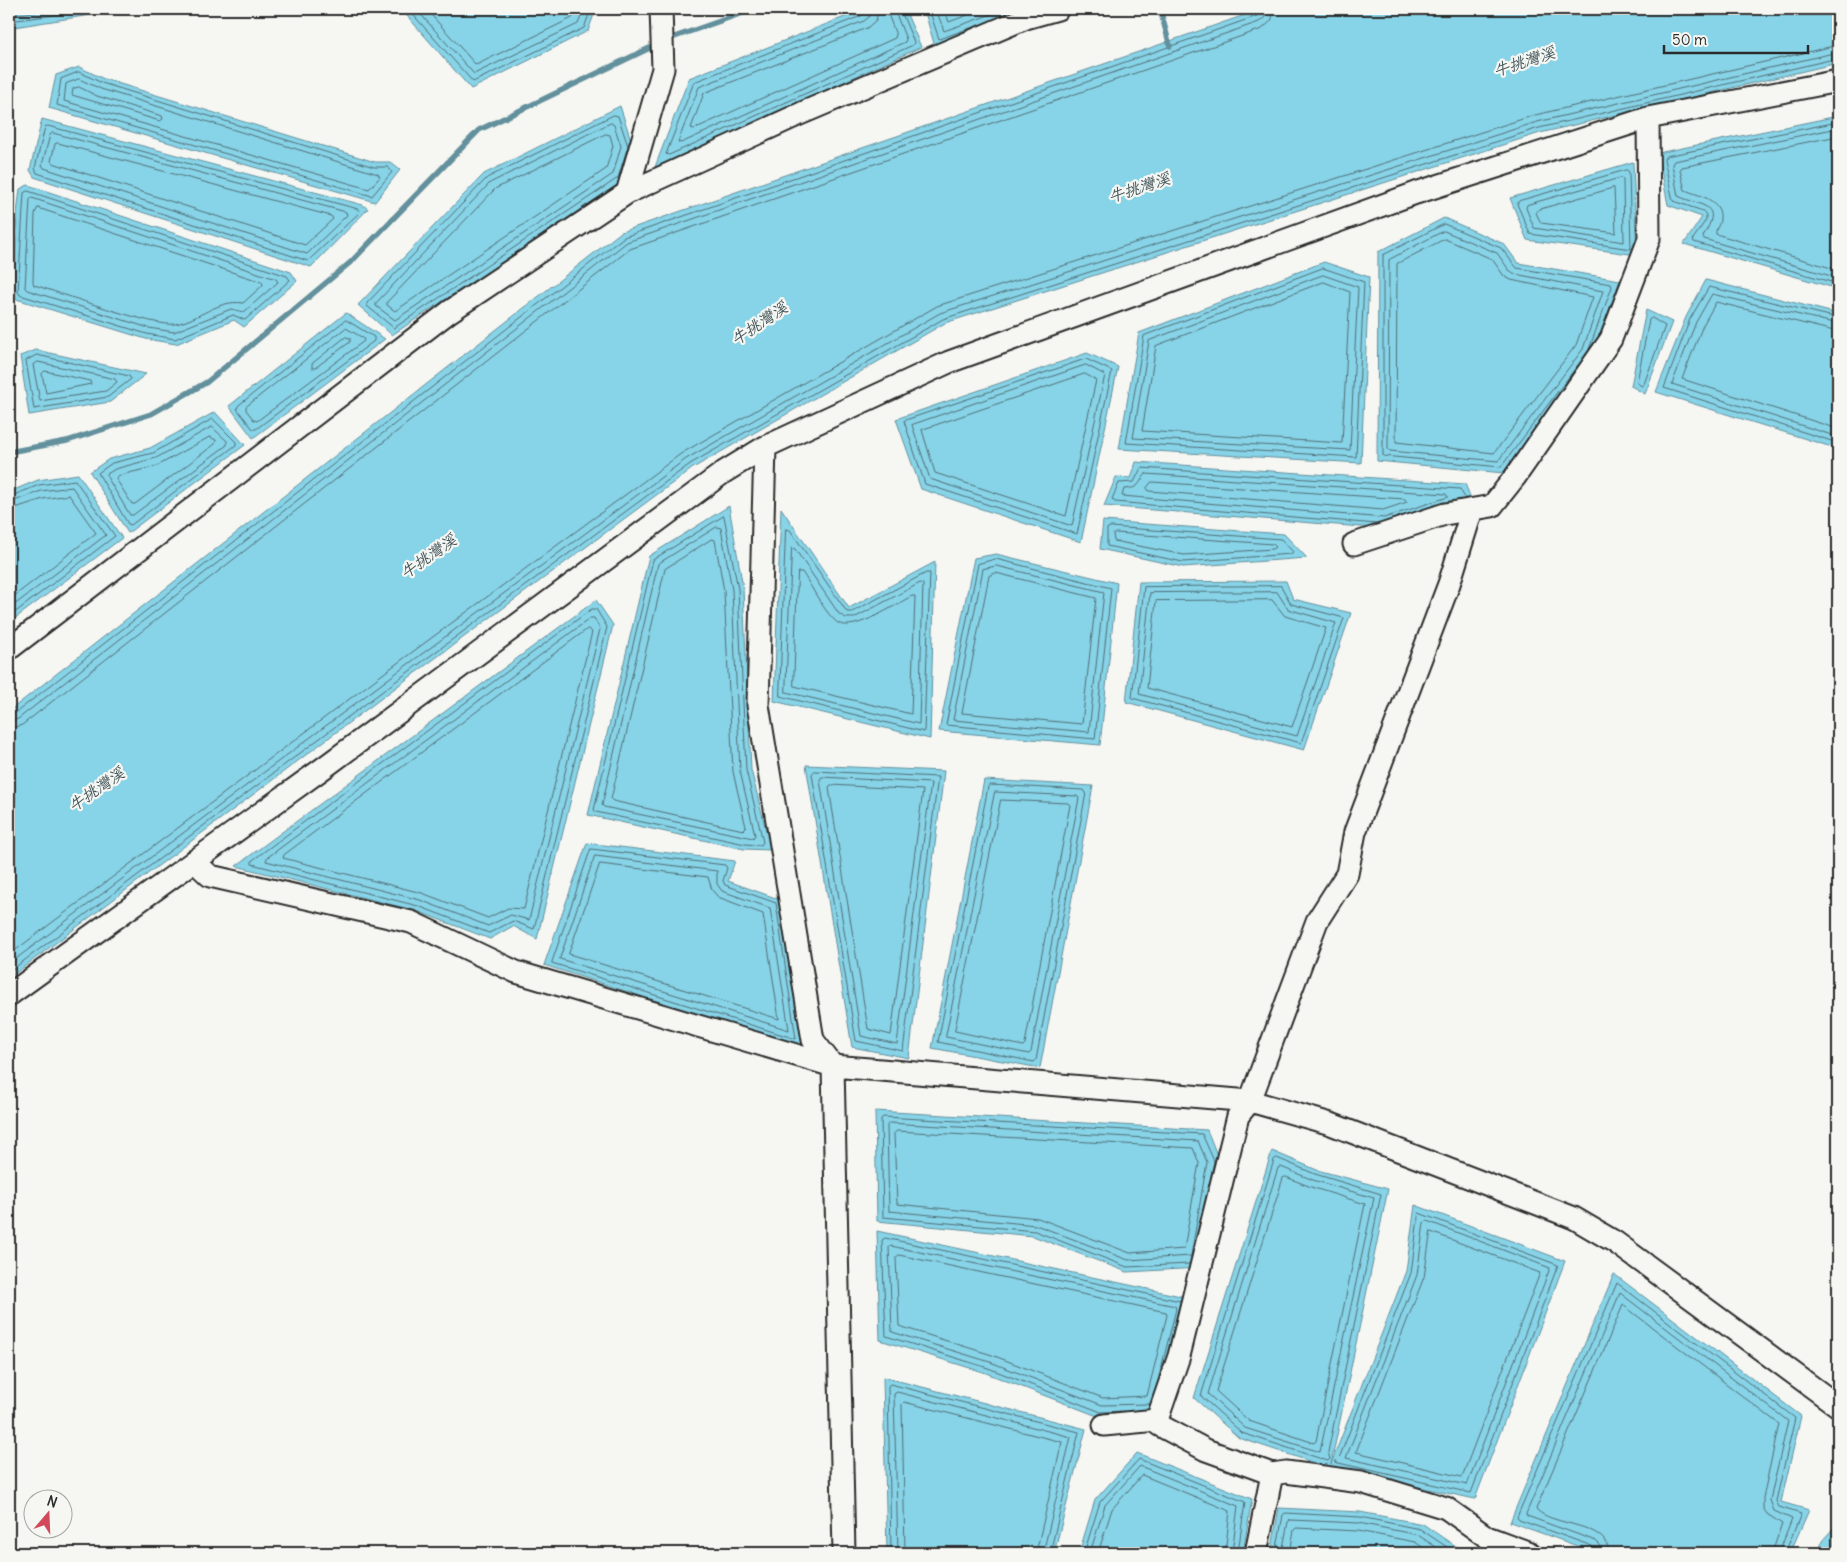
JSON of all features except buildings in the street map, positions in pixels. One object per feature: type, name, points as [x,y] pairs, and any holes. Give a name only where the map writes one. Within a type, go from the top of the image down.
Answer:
[{"type":"street","points":[[9,649],[449,312],[627,193],[802,113],[1026,18],[1058,9]]},
{"type":"street","points":[[627,193],[663,69],[661,15]]},
{"type":"street","points":[[9,995],[724,472],[765,447],[950,362],[1416,193],[1648,118],[1838,81]]},
{"type":"street","points":[[1354,544],[1445,514],[1492,506],[1515,477],[1611,340],[1649,239],[1648,118]]},
{"type":"street","points":[[765,447],[758,705],[813,1040],[833,1066],[844,1553]]},
{"type":"street","points":[[1472,510],[1449,584],[1355,832],[1347,874],[1317,920],[1250,1101],[1238,1116],[1179,1356],[1157,1420],[1159,1425],[1206,1450],[1272,1474],[1286,1472],[1361,1482],[1446,1508],[1487,1537],[1530,1553]]},
{"type":"street","points":[[194,861],[210,876],[411,922],[516,972],[833,1066],[1250,1101],[1330,1124],[1574,1218],[1615,1242],[1838,1406]]},
{"type":"street","points":[[1104,1424],[1157,1420]]},
{"type":"street","points":[[1256,1553],[1272,1474]]},
{"type":"water","points":[[9,9],[129,9],[14,27],[9,25]]},
{"type":"water","points":[[401,9],[596,9],[588,31],[471,89]]},
{"type":"water","points":[[865,9],[902,9],[906,12],[921,47],[655,167],[689,78]]},
{"type":"water","points":[[924,9],[1038,9],[935,47]]},
{"type":"water","name":"牛挑灣溪","points":[[1262,9],[1838,9],[1838,63],[1540,133],[945,323],[693,468],[395,688],[9,978],[9,711],[621,232]]},
{"type":"water","points":[[79,67],[104,79],[375,162],[390,162],[400,170],[375,202],[49,108],[56,75]]},
{"type":"water","points":[[620,106],[633,146],[623,181],[392,335],[358,305],[484,174]]},
{"type":"water","points":[[1838,116],[1838,289],[1684,244],[1702,217],[1668,205],[1658,153]]},
{"type":"water","points":[[42,119],[363,205],[368,209],[311,267],[34,177],[30,170]]},
{"type":"water","points":[[1633,162],[1637,255],[1527,240],[1510,198]]},
{"type":"water","points":[[28,185],[291,272],[297,281],[244,327],[234,320],[176,344],[146,339],[13,298],[20,189]]},
{"type":"water","points":[[1444,218],[1504,244],[1518,263],[1620,280],[1593,354],[1504,473],[1377,461],[1378,252]]},
{"type":"water","points":[[1324,262],[1369,277],[1361,463],[1119,449],[1139,333]]},
{"type":"water","points":[[1706,280],[1838,314],[1838,449],[1656,392],[1686,317]]},
{"type":"water","points":[[1646,310],[1672,322],[1645,394],[1631,386]]},
{"type":"water","points":[[346,313],[385,339],[253,438],[229,406]]},
{"type":"water","points":[[36,350],[146,374],[110,402],[29,415],[20,356]]},
{"type":"water","points":[[1087,353],[1118,367],[1081,542],[921,489],[896,419]]},
{"type":"water","points":[[215,412],[245,445],[128,533],[90,472],[109,459],[150,448]]},
{"type":"water","points":[[1136,462],[1465,484],[1473,503],[1386,529],[1104,506],[1116,477],[1131,478]]},
{"type":"water","points":[[78,474],[122,538],[9,623],[9,492],[38,480]]},
{"type":"water","points":[[729,506],[743,588],[751,770],[771,850],[744,849],[588,815],[649,556]]},
{"type":"water","points":[[781,508],[849,608],[935,562],[930,739],[774,701]]},
{"type":"water","points":[[1103,521],[1284,534],[1307,558],[1183,567],[1100,549]]},
{"type":"water","points":[[996,554],[1117,583],[1100,745],[939,731],[974,558]]},
{"type":"water","points":[[1286,581],[1293,599],[1351,613],[1304,750],[1126,702],[1139,582]]},
{"type":"water","points":[[596,600],[613,625],[537,939],[513,926],[490,939],[417,911],[236,866]]},
{"type":"water","points":[[806,765],[944,771],[909,1058],[852,1047]]},
{"type":"water","points":[[984,780],[1093,786],[1040,1068],[932,1048]]},
{"type":"water","points":[[587,843],[735,861],[728,881],[781,900],[804,1048],[544,965]]},
{"type":"water","points":[[875,1111],[1207,1130],[1219,1160],[1200,1268],[1127,1272],[1033,1236],[877,1221]]},
{"type":"water","points":[[1272,1151],[1317,1170],[1388,1189],[1331,1464],[1406,1271],[1415,1205],[1565,1261],[1475,1499],[1330,1468],[1239,1438],[1194,1398]]},
{"type":"water","points":[[877,1231],[1190,1298],[1161,1415],[1100,1417],[986,1373],[880,1340]]},
{"type":"water","points":[[1614,1274],[1801,1416],[1781,1502],[1809,1510],[1790,1553],[1597,1553],[1510,1522]]},
{"type":"water","points":[[883,1377],[1086,1429],[1054,1553],[887,1553]]},
{"type":"water","points":[[1137,1453],[1252,1499],[1243,1553],[1079,1553],[1095,1500]]},
{"type":"water","points":[[1279,1508],[1360,1512],[1423,1524],[1465,1553],[1271,1553]]},
{"type":"water","points":[[1838,1523],[1838,1553],[1819,1553],[1822,1541]]},
{"type":"waterway","points":[[666,40],[754,9]]},
{"type":"waterway","points":[[1160,9],[1170,46]]},
{"type":"waterway","points":[[9,452],[67,441],[151,414],[207,382],[352,261],[479,130],[658,44]]}]
